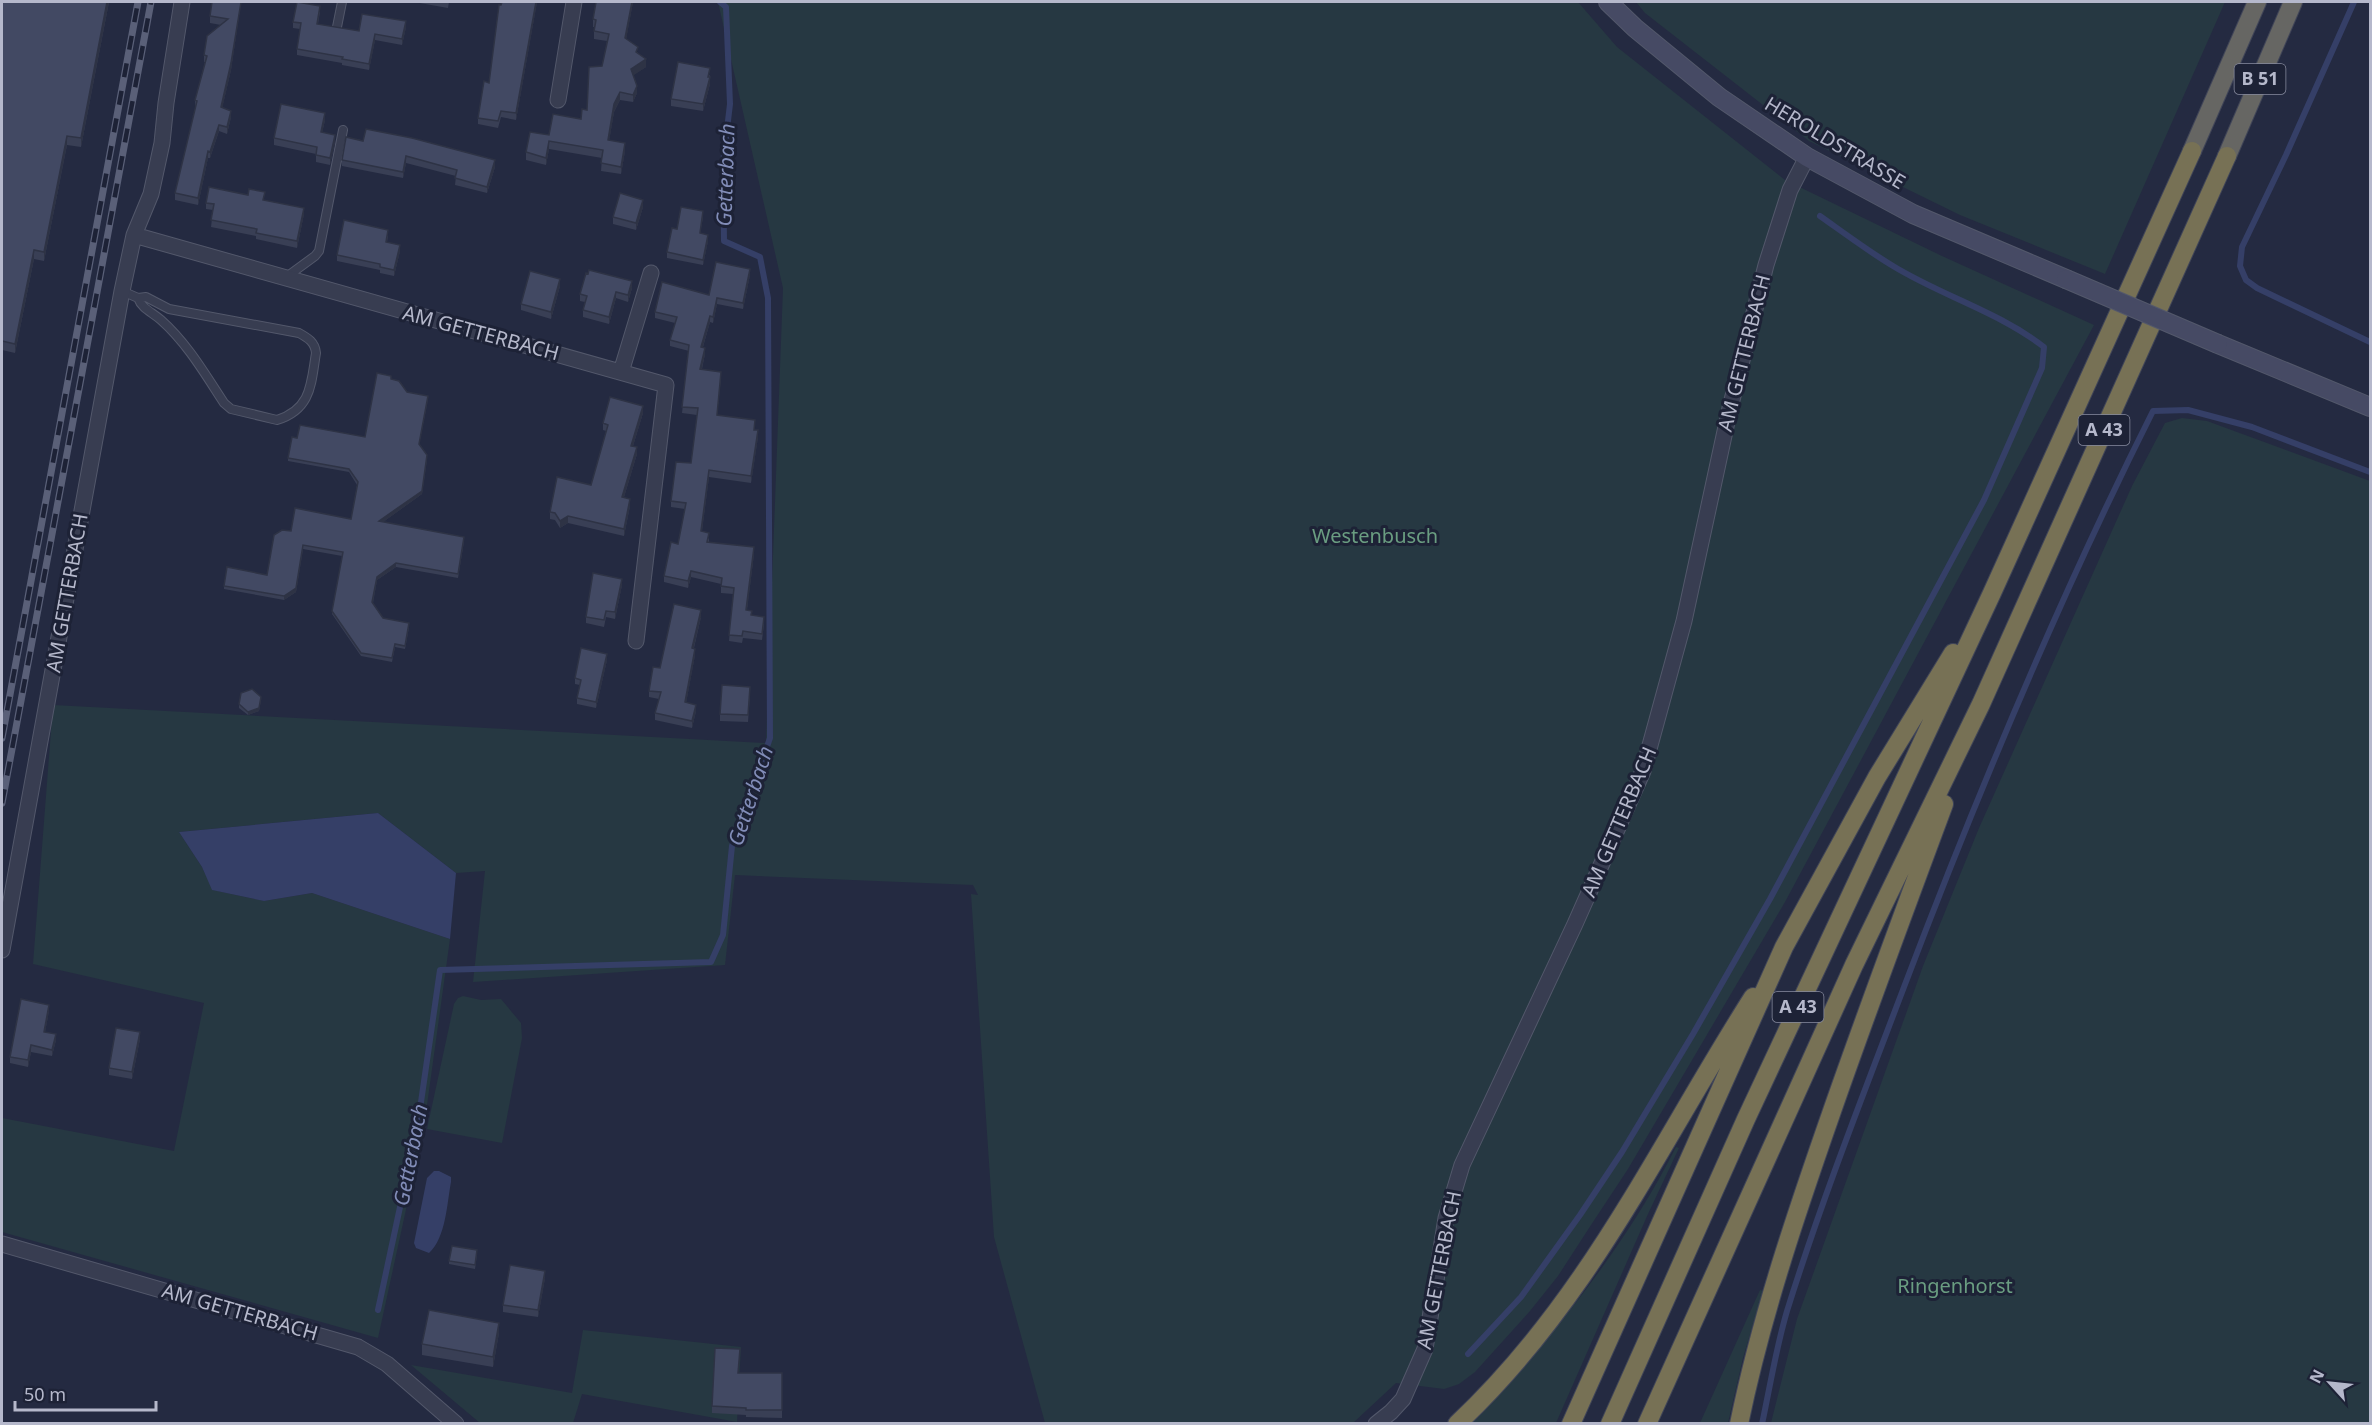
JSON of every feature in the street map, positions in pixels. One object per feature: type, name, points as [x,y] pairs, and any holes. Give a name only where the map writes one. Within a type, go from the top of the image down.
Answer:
[{"type":"highway","name":"B 51","points":[[2192,151],[2257,2]]},
{"type":"highway","name":"B 51","points":[[2227,156],[2293,2]]},
{"type":"highway","name":"A 43","points":[[1610,1424],[1746,1119],[1992,593],[2192,151]]},
{"type":"highway","name":"A 43","points":[[1647,1424],[1854,965],[1981,704],[2227,156]]},
{"type":"highway","points":[[1457,1424],[1519,1359],[1585,1275],[1637,1193],[1720,1049],[1785,947],[1877,777],[1927,693],[1992,593]]},
{"type":"highway","points":[[1739,1424],[1770,1295],[1792,1225],[1855,1045],[1981,704]]},
{"type":"highway","points":[[1571,1424],[1785,947]]},
{"type":"main road","name":"HEROLDSTRASSE","points":[[1608,2],[1635,28],[1719,97],[1807,157],[1912,214],[2370,407]]},
{"type":"street","name":"AM GETTERBACH","points":[[2,950],[122,291],[134,236],[151,194],[162,144],[182,2]]},
{"type":"street","points":[[558,100],[574,2]]},
{"type":"street","name":"AM GETTERBACH","points":[[1376,1424],[1403,1400],[1425,1349],[1446,1218],[1462,1165],[1575,924],[1643,771],[1684,621],[1730,408],[1766,265],[1790,190],[1807,157]]},
{"type":"street","name":"AM GETTERBACH","points":[[134,236],[666,385],[636,641]]},
{"type":"street","points":[[621,372],[651,273]]},
{"type":"street","name":"AM GETTERBACH","points":[[2,1244],[358,1347],[387,1364],[456,1424]]},
{"type":"lane","points":[[337,27],[342,2]]},
{"type":"lane","points":[[284,278],[319,251],[343,130]]},
{"type":"lane","points":[[122,291],[138,298],[146,309],[178,336],[224,403],[231,409],[277,420],[305,402],[309,393],[316,353],[315,347],[308,338],[299,333],[169,309],[146,297],[138,298]]},
{"type":"green space","name":"Westenbusch","points":[[718,2],[1578,2],[1617,47],[1785,180],[1942,256],[2094,325],[1785,902],[1628,1169],[1558,1276],[1475,1372],[1459,1384],[1444,1389],[1396,1383],[1353,1423],[1045,1423],[994,1237],[971,894],[978,895],[973,885],[735,875],[725,965],[473,982],[485,871],[456,873],[378,813],[179,832],[202,867],[213,890],[264,901],[312,893],[450,939],[424,1127],[378,1338],[2,1232],[2,1118],[174,1151],[204,1003],[33,964],[53,705],[766,743],[783,288]]},
{"type":"green space","points":[[1636,2],[2225,2],[2105,274],[1960,215],[1809,141],[1645,13]]},
{"type":"green space","name":"Ringenhorst","points":[[2182,418],[2207,421],[2370,481],[2370,1423],[1771,1423],[1797,1319],[1923,966],[1979,828],[2132,486],[2165,423]]},
{"type":"green space","points":[[463,996],[481,1000],[501,999],[521,1023],[522,1038],[502,1143],[427,1129],[454,1004],[458,998]]},
{"type":"green space","points":[[1676,1147],[1679,1148],[1556,1423],[1470,1424],[1528,1360],[1583,1293],[1633,1222]]},
{"type":"green space","points":[[1760,1290],[1763,1291],[1743,1358],[1728,1423],[1700,1423]]},
{"type":"green space","points":[[583,1330],[741,1347],[737,1422],[582,1394],[573,1423],[480,1423],[411,1365],[572,1393]]},
{"type":"water","points":[[378,813],[456,873],[450,939],[312,893],[264,901],[212,890],[202,867],[179,832]]},
{"type":"water","points":[[434,1171],[451,1177],[451,1182],[447,1210],[439,1239],[429,1253],[416,1248],[414,1243],[427,1178]]},
{"type":"building","points":[[2,2],[107,2],[81,138],[67,136],[44,252],[34,250],[15,344],[2,341]]},
{"type":"building","points":[[212,2],[241,2],[221,107],[231,111],[227,127],[219,125],[210,152],[208,151],[198,198],[175,193],[207,56],[204,55],[207,36],[228,19],[210,16]]},
{"type":"building","points":[[297,2],[320,6],[317,24],[359,31],[362,14],[406,21],[402,39],[375,34],[369,64],[297,49],[301,23],[293,22]]},
{"type":"building","points":[[502,2],[536,2],[516,113],[501,111],[498,121],[478,118],[484,81],[489,83],[499,5]]},
{"type":"building","points":[[596,2],[632,2],[625,38],[638,47],[636,52],[646,59],[631,69],[637,86],[633,95],[620,92],[614,104],[608,140],[625,143],[621,167],[601,163],[603,150],[549,141],[546,158],[526,152],[530,132],[549,135],[553,114],[581,119],[582,109],[587,110],[589,67],[602,66],[609,34],[594,31],[596,20],[593,19]]},
{"type":"building","points":[[678,62],[710,68],[703,104],[671,99]]},
{"type":"building","points":[[281,104],[325,113],[321,132],[335,135],[330,158],[316,155],[317,147],[274,138]]},
{"type":"building","points":[[366,129],[412,138],[495,160],[487,187],[455,178],[457,170],[406,156],[403,172],[342,160],[346,137],[363,141]]},
{"type":"building","points":[[209,187],[248,195],[249,189],[265,192],[263,200],[304,208],[297,241],[256,233],[257,229],[211,220],[214,204],[206,203]]},
{"type":"building","points":[[620,193],[643,200],[636,223],[613,217]]},
{"type":"building","points":[[681,207],[703,211],[700,233],[708,235],[703,260],[667,252],[672,228],[677,229]]},
{"type":"building","points":[[344,220],[388,230],[386,242],[400,245],[394,270],[380,267],[380,264],[337,255]]},
{"type":"building","points":[[716,262],[750,269],[743,303],[717,298],[713,317],[710,316],[701,347],[705,348],[700,369],[721,372],[717,415],[755,420],[754,430],[758,430],[751,476],[709,470],[701,531],[709,533],[707,542],[754,547],[746,610],[752,611],[751,615],[764,617],[762,634],[743,631],[742,636],[729,635],[734,588],[721,586],[722,578],[691,571],[688,581],[664,576],[671,542],[678,544],[686,503],[671,501],[676,462],[691,463],[698,408],[682,407],[689,345],[670,340],[677,317],[655,312],[662,282],[709,295]]},
{"type":"building","points":[[589,270],[632,281],[628,295],[616,292],[609,317],[583,310],[587,296],[580,294]]},
{"type":"building","points":[[530,271],[560,279],[551,312],[521,304]]},
{"type":"building","points":[[377,373],[391,376],[391,379],[399,381],[407,392],[428,396],[419,444],[427,455],[422,491],[379,521],[464,537],[458,574],[396,563],[377,577],[372,602],[383,618],[409,623],[405,646],[395,644],[392,658],[361,653],[332,611],[343,552],[303,545],[296,588],[284,596],[224,586],[227,567],[267,575],[274,535],[282,530],[291,531],[295,508],[351,519],[358,482],[349,469],[288,458],[292,437],[297,438],[300,425],[365,437]]},
{"type":"building","points":[[610,397],[643,406],[631,446],[637,447],[622,497],[630,499],[624,529],[568,516],[560,521],[555,513],[550,512],[557,477],[591,485],[608,425],[603,423]]},
{"type":"building","points":[[593,573],[622,579],[615,612],[606,611],[604,620],[586,617]]},
{"type":"building","points":[[674,604],[701,610],[692,648],[695,649],[685,702],[696,705],[692,721],[655,713],[661,692],[649,691],[653,667],[660,668]]},
{"type":"building","points":[[581,648],[607,654],[596,702],[577,698],[581,680],[575,678]]},
{"type":"building","points":[[722,685],[750,687],[748,715],[720,714]]},
{"type":"building","points":[[252,689],[261,697],[259,708],[248,712],[239,704],[241,693]]},
{"type":"building","points":[[21,999],[49,1005],[44,1032],[56,1034],[52,1050],[31,1045],[28,1060],[10,1057]]},
{"type":"building","points":[[116,1028],[140,1032],[132,1072],[109,1068]]},
{"type":"building","points":[[452,1246],[477,1250],[475,1265],[449,1261]]},
{"type":"building","points":[[510,1265],[545,1271],[538,1310],[503,1305]]},
{"type":"building","points":[[429,1310],[499,1323],[493,1357],[422,1344]]},
{"type":"building","points":[[715,1348],[740,1349],[738,1373],[782,1373],[782,1410],[746,1410],[746,1408],[712,1406]]},
{"type":"waterway","name":"Getterbach","points":[[378,1310],[418,1123],[440,970],[711,962],[723,935],[732,846],[770,738],[768,298],[760,257],[724,241],[723,163],[730,104],[726,7],[720,2]]},
{"type":"waterway","points":[[2354,2],[2242,247],[2240,266],[2246,280],[2257,288],[2370,342]]},
{"type":"waterway","points":[[1468,1354],[1521,1297],[1580,1215],[1622,1152],[1693,1034],[1770,899],[1984,500],[2042,368],[2044,347],[2027,335],[1912,277],[1865,248],[1820,216]]},
{"type":"waterway","points":[[1762,1424],[1780,1339],[1800,1270],[1932,914],[2052,624],[2153,411],[2188,410],[2252,427],[2370,472]]},
{"type":"railway","points":[[2,738],[138,2]]},
{"type":"railway","points":[[2,803],[151,2]]}]
